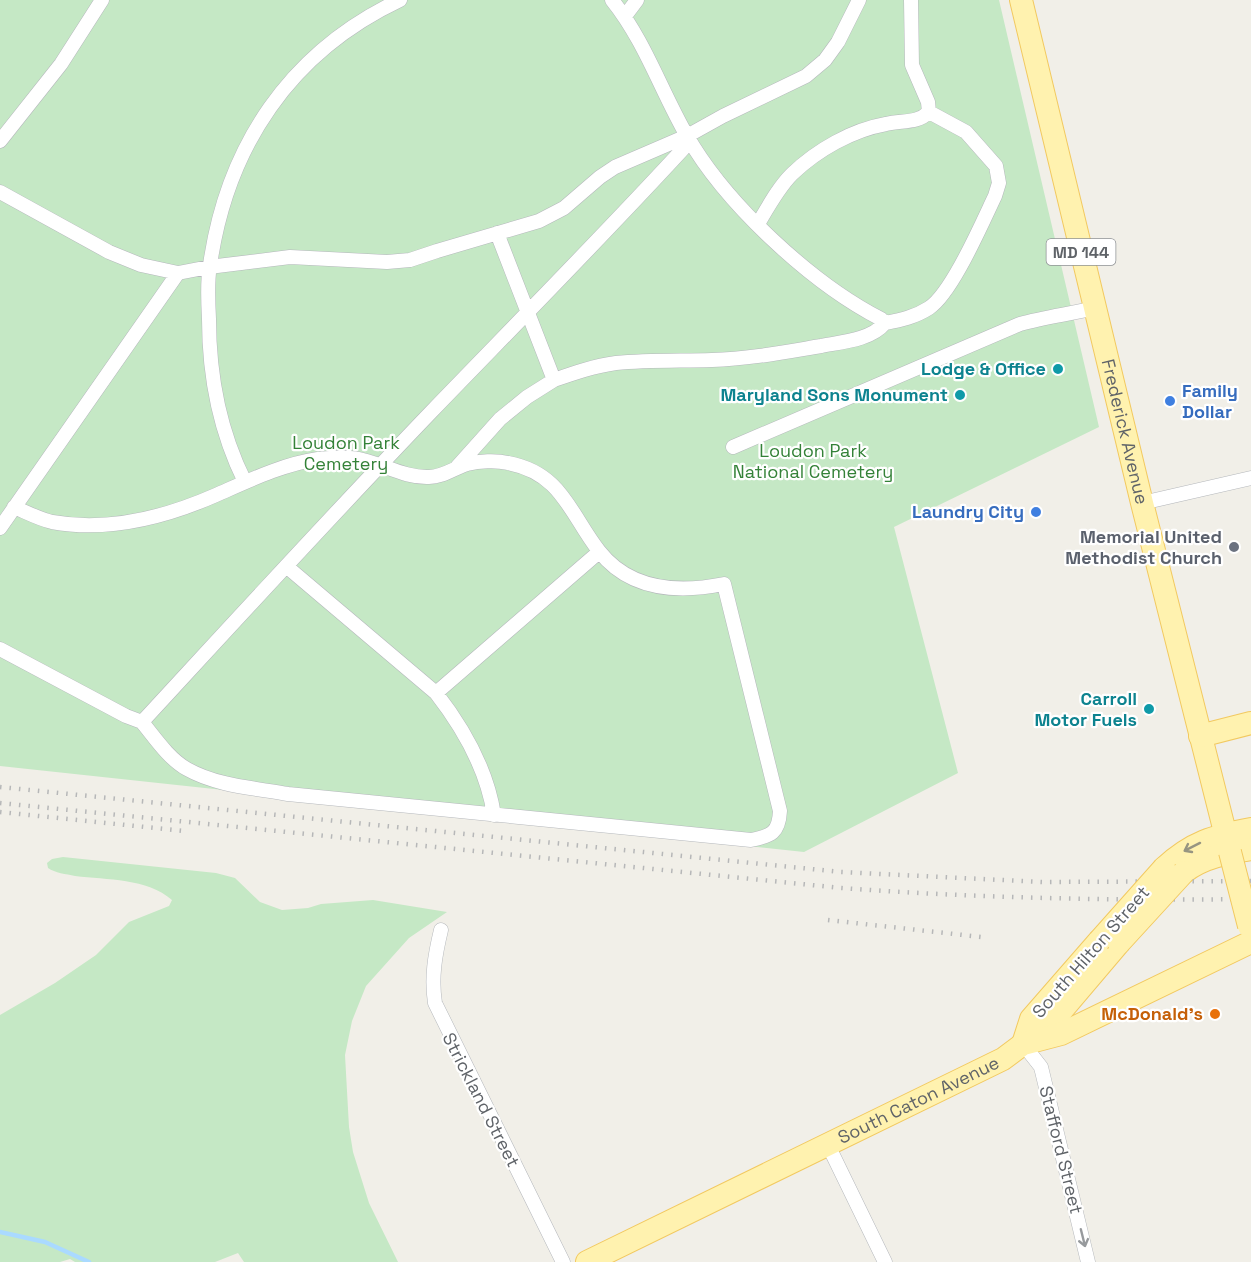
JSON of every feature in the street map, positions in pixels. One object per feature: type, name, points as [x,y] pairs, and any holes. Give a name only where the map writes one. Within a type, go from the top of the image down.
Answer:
[{"type":"main road","name":"Frederick Avenue","points":[[1021,0],[1200,736],[1236,845],[1250,934]]},
{"type":"main road","points":[[1200,736],[1251,723]]},
{"type":"main road","name":"South Hilton Street","points":[[1023,1044],[1031,1019],[1109,942],[1174,870],[1181,853],[1196,844],[1236,845],[1251,829]]},
{"type":"main road","name":"South Caton Avenue","points":[[587,1262],[1003,1059],[1023,1044],[1061,1034],[1250,934]]},
{"type":"street","points":[[0,141],[61,64],[102,0]]},
{"type":"street","points":[[245,482],[232,456],[214,393],[209,337],[209,267],[224,198],[255,128],[275,99],[324,47],[379,10],[400,0]]},
{"type":"street","points":[[612,0],[625,16],[687,136],[734,201],[805,267],[838,293],[885,323]]},
{"type":"street","points":[[625,16],[637,0]]},
{"type":"street","points":[[0,192],[109,252],[141,265],[178,273],[290,257],[387,262],[410,260],[539,221],[564,208],[615,167],[687,136],[816,70],[838,42],[859,0]]},
{"type":"street","points":[[911,0],[912,66],[928,102],[929,112]]},
{"type":"street","points":[[758,224],[776,194],[791,175],[835,142],[886,123],[923,118],[929,112]]},
{"type":"street","points":[[454,470],[500,419],[527,397],[554,380],[594,366],[616,363],[714,360],[839,343],[871,334],[885,323],[908,319],[931,307],[955,276],[995,196],[999,183],[996,166],[966,132],[929,112]]},
{"type":"street","points":[[142,722],[381,465],[608,231],[683,149],[687,136]]},
{"type":"street","points":[[497,233],[554,380]]},
{"type":"street","points":[[0,528],[178,273]]},
{"type":"street","points":[[733,447],[1020,324],[1095,308]]},
{"type":"street","points":[[0,649],[126,716],[142,722],[171,756],[187,769],[230,784],[288,794],[751,840],[770,835],[780,822],[780,811],[724,584],[670,589],[652,586],[618,569],[599,552],[562,495],[536,473],[506,462],[491,461],[467,464],[433,477],[421,478],[345,456],[316,459],[245,482],[192,505],[156,516],[120,523],[88,525],[51,521],[14,507]]},
{"type":"street","points":[[1142,503],[1251,478]]},
{"type":"street","points":[[436,693],[599,552]]},
{"type":"street","points":[[286,566],[436,693],[452,712],[474,752],[491,793],[494,815]]},
{"type":"street","name":"Strickland Street","points":[[441,930],[432,987],[435,1003],[563,1262]]},
{"type":"street","name":"Stafford Street","points":[[1023,1044],[1041,1066],[1089,1262]]},
{"type":"street","points":[[828,1145],[885,1262]]},
{"type":"green space","name":"Loudon Park Cemetery","points":[[0,0],[999,0],[1099,427],[894,527],[958,773],[804,852],[0,766]]},
{"type":"green space","points":[[63,857],[216,873],[235,878],[260,902],[282,910],[373,900],[447,912],[409,938],[366,986],[352,1021],[345,1055],[349,1127],[353,1152],[369,1203],[398,1262],[244,1262],[238,1253],[215,1262],[75,1262],[70,1259],[60,1262],[0,1262],[0,1015],[55,983],[96,955],[129,922],[169,906],[172,900],[162,893],[139,884],[75,876],[48,868],[47,863],[52,859]]},
{"type":"waterway","points":[[0,1232],[45,1242],[89,1262]]},
{"type":"railway","points":[[0,787],[841,872],[1042,882],[1251,881]]},
{"type":"railway","points":[[0,803],[841,888],[1046,898],[1251,899]]},
{"type":"railway","points":[[0,812],[184,831]]},
{"type":"railway","points":[[828,920],[981,937]]},
{"type":"place","name":"Lodge & Office","points":[[1058,369]]},
{"type":"place","name":"Maryland Sons Monument","points":[[960,395]]},
{"type":"place","name":"Family Dollar","points":[[1170,401]]},
{"type":"place","name":"Laundry City","points":[[1036,512]]},
{"type":"place","name":"Memorial United Methodist Church","points":[[1234,547]]},
{"type":"place","name":"Carroll Motor Fuels","points":[[1149,709]]},
{"type":"place","name":"McDonald's","points":[[1215,1014]]},
{"type":"park label","name":"Loudon Park National Cemetery","points":[[813,461]]}]
